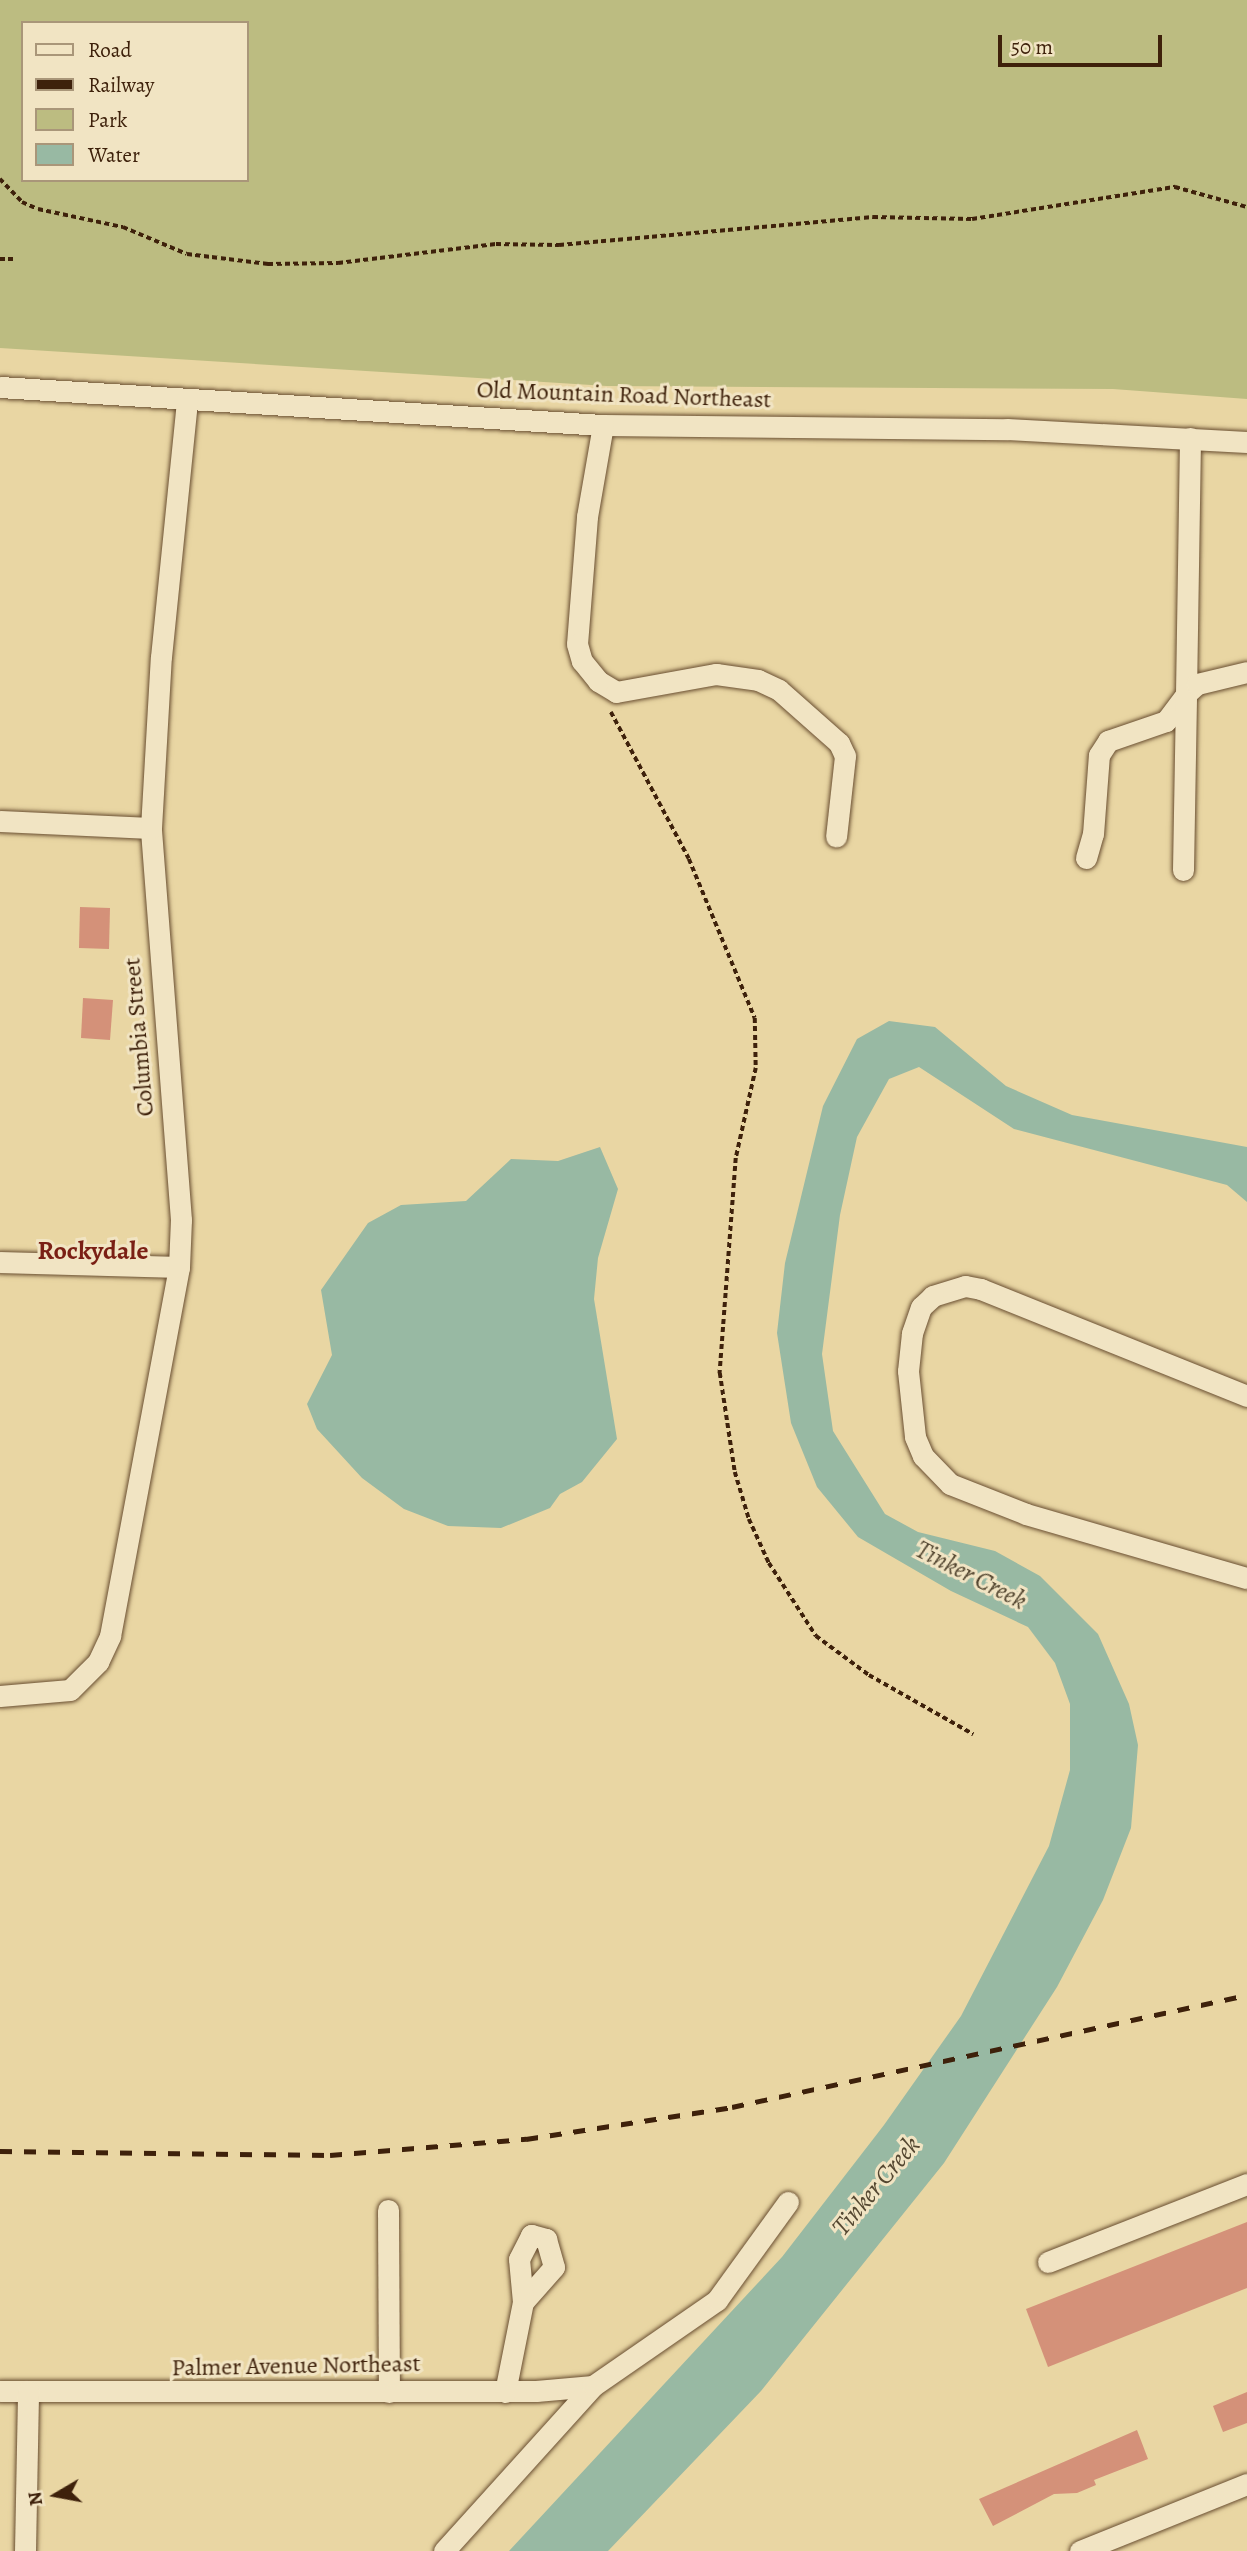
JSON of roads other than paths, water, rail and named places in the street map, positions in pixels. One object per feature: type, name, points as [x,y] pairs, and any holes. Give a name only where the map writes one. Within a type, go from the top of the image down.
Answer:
[{"type":"street","name":"Old Mountain Road Northeast","points":[[0,387],[603,425],[1007,429],[1247,442]]},
{"type":"street","name":"Columbia Street","points":[[0,1696],[70,1690],[98,1662],[120,1598],[179,1267],[181,1220],[151,828],[161,657],[187,399]]},
{"type":"street","points":[[603,425],[587,517],[578,644],[598,681],[630,692],[726,674],[779,690],[839,743],[845,756],[836,837]]},
{"type":"street","points":[[1183,870],[1189,438]]},
{"type":"street","points":[[1086,858],[1093,834],[1099,755],[1108,741],[1166,721],[1197,684],[1247,672]]},
{"type":"street","points":[[0,821],[151,828]]},
{"type":"street","points":[[0,1262],[179,1267]]},
{"type":"street","points":[[1247,1396],[981,1289],[956,1287],[933,1296],[921,1307],[912,1333],[908,1371],[915,1437],[923,1456],[950,1484],[1026,1514],[1247,1578]]},
{"type":"street","points":[[1048,2262],[1247,2184]]},
{"type":"street","points":[[444,2551],[593,2386],[717,2300],[788,2203]]},
{"type":"street","points":[[388,2210],[389,2392]]},
{"type":"street","points":[[505,2392],[523,2302]]},
{"type":"street","name":"Palmer Avenue Northeast","points":[[0,2391],[505,2392],[593,2386]]},
{"type":"street","points":[[25,2551],[28,2391]]},
{"type":"street","points":[[1080,2551],[1247,2484]]},
{"type":"water","name":"Tinker Creek","points":[[889,1021],[935,1027],[1006,1086],[1072,1115],[1247,1147],[1247,1202],[1227,1185],[1014,1129],[919,1067],[889,1079],[857,1137],[840,1215],[822,1354],[833,1431],[885,1514],[918,1532],[995,1551],[1040,1576],[1098,1634],[1129,1704],[1138,1745],[1131,1828],[1103,1900],[1057,1987],[944,2163],[761,2391],[608,2551],[509,2551],[782,2257],[884,2125],[961,2016],[1049,1846],[1070,1770],[1070,1704],[1055,1663],[1028,1627],[951,1591],[858,1537],[817,1487],[791,1423],[777,1333],[785,1263],[823,1106],[857,1039]]},
{"type":"water","points":[[600,1147],[618,1189],[598,1258],[594,1299],[617,1439],[582,1482],[560,1494],[550,1508],[501,1528],[448,1526],[404,1509],[362,1478],[317,1429],[307,1404],[332,1355],[321,1290],[368,1223],[401,1205],[466,1201],[511,1159],[558,1161]]},
{"type":"railway","points":[[0,2151],[330,2155],[526,2139],[732,2107],[1247,1995]]},
{"type":"district","name":"Rockydale","points":[[93,1251]]}]
